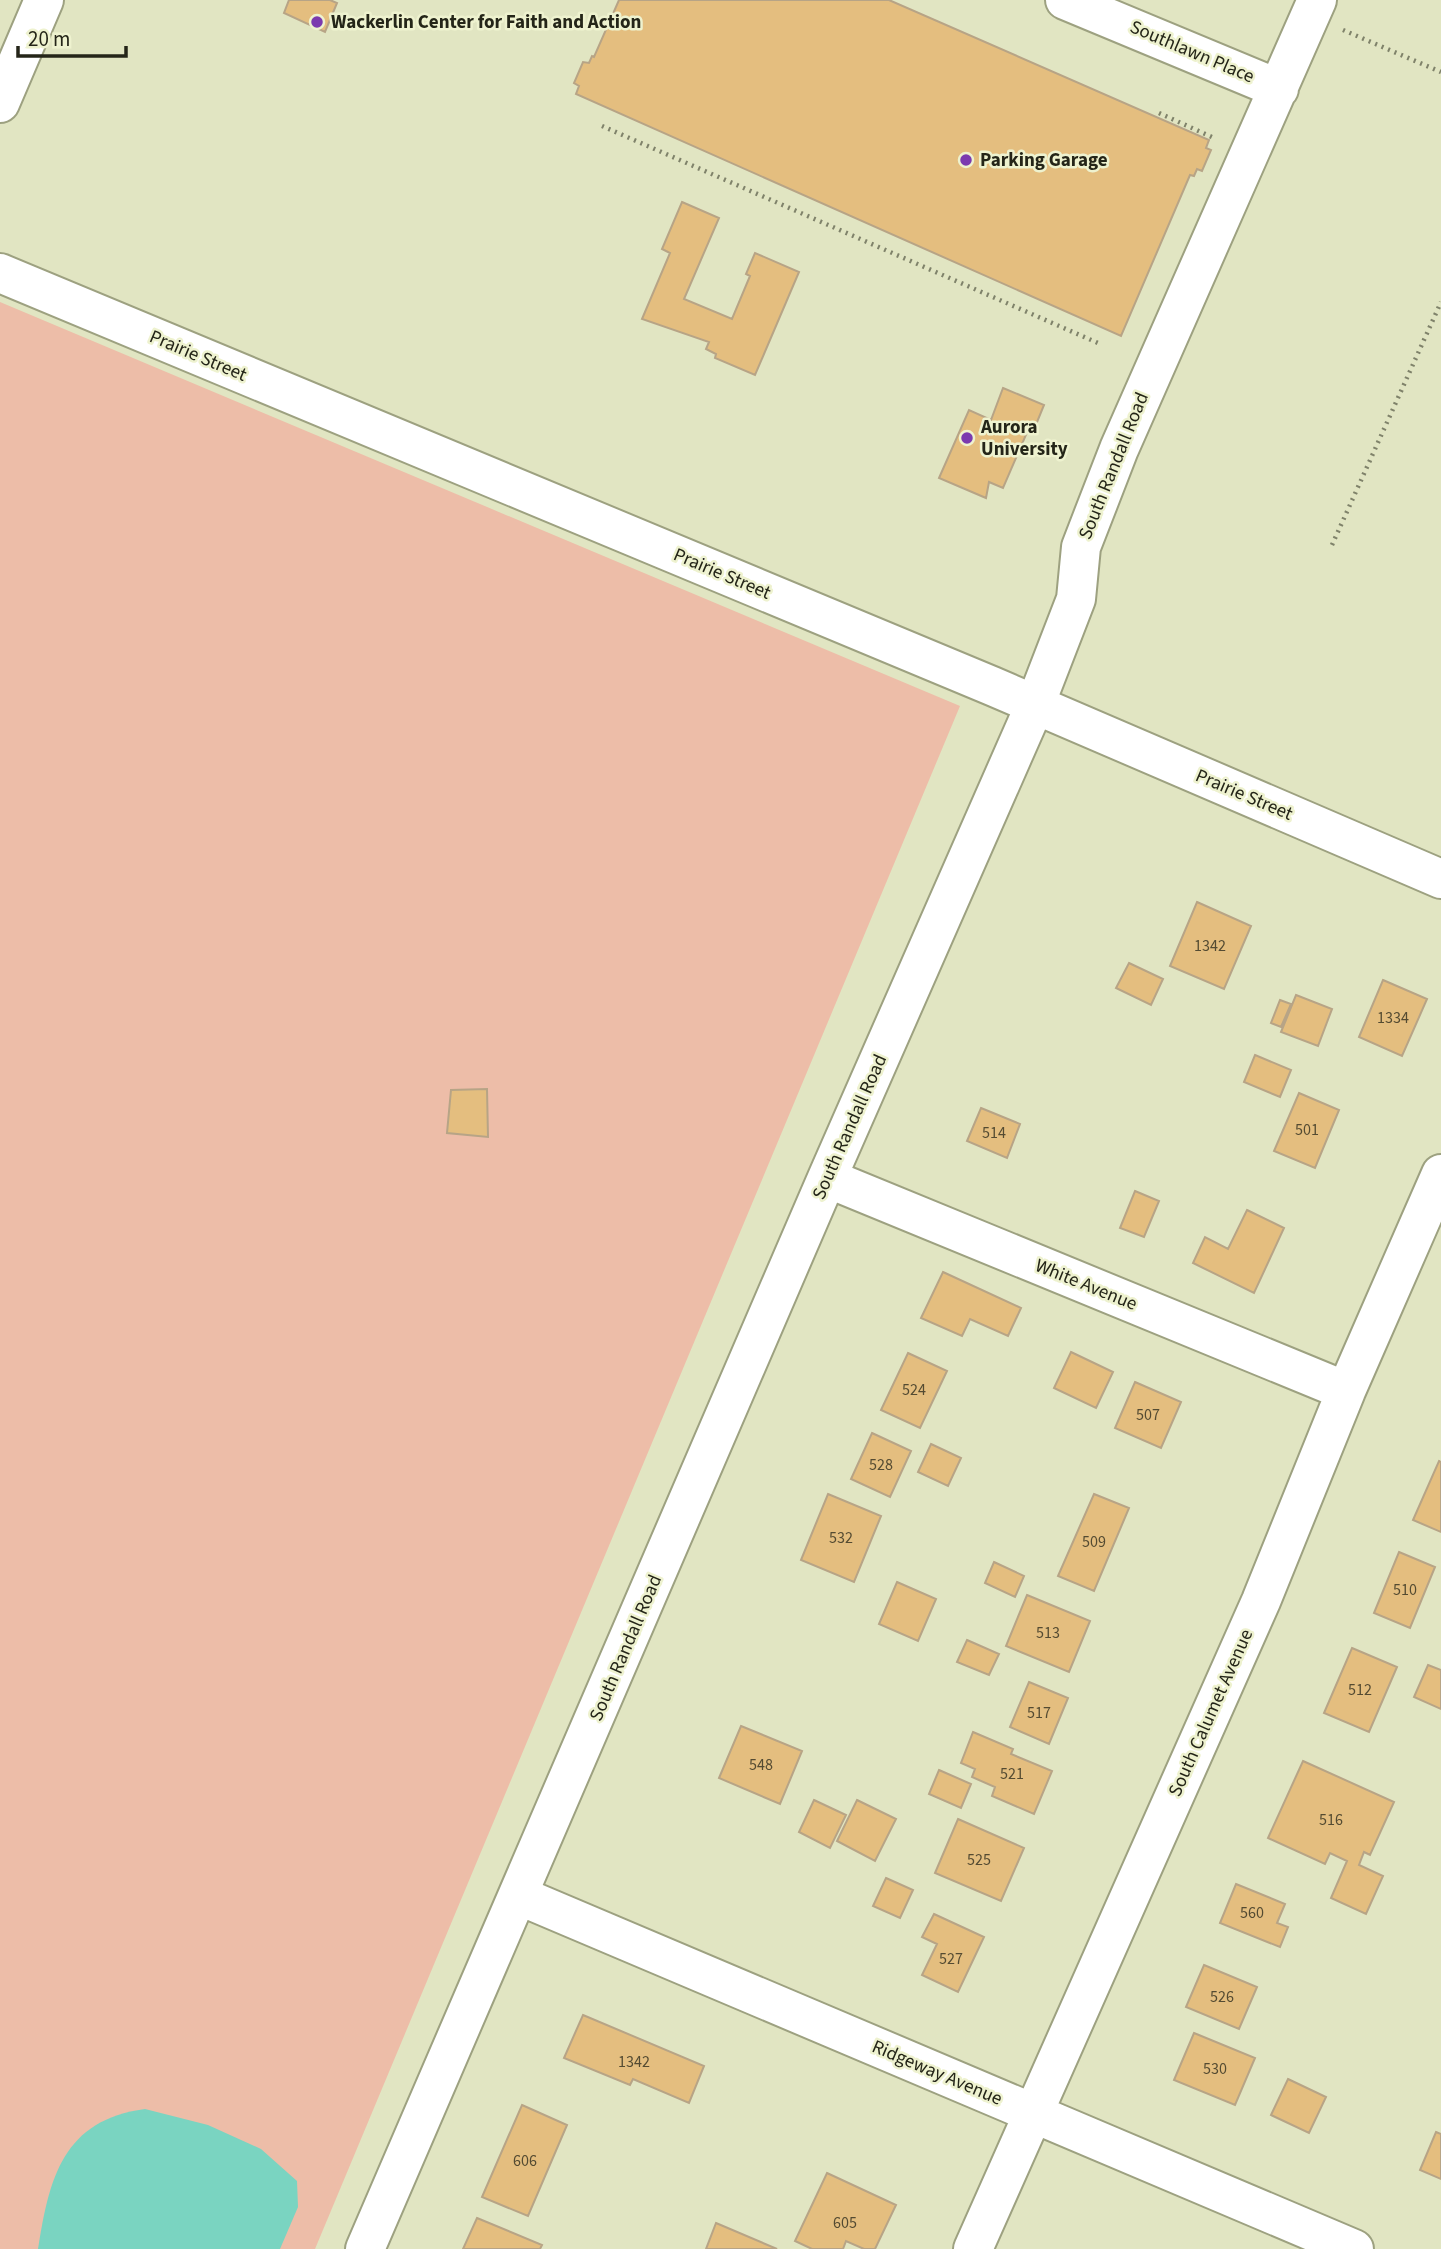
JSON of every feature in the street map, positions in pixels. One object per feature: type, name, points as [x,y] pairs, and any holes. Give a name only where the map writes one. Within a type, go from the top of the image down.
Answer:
[{"type":"street","points":[[0,103],[44,0]]},
{"type":"street","name":"Southlawn Place","points":[[1065,0],[1279,89]]},
{"type":"street","name":"South Randall Road","points":[[365,2249],[520,1896],[827,1178],[1035,705],[1076,599],[1080,547],[1115,460],[1313,8]]},
{"type":"street","name":"Prairie Street","points":[[0,273],[1035,705],[1441,879]]},
{"type":"street","name":"South Calumet Avenue","points":[[972,2249],[1261,1601],[1346,1391],[1441,1174]]},
{"type":"street","name":"White Avenue","points":[[827,1178],[1346,1391]]},
{"type":"street","name":"Ridgeway Avenue","points":[[520,1896],[1354,2249]]},
{"type":"path","points":[[1313,8],[1441,72]]},
{"type":"path","points":[[1159,113],[1222,141]]},
{"type":"path","points":[[602,126],[1098,343]]},
{"type":"path","points":[[1332,545],[1441,302]]},
{"type":"shaded area","points":[[0,302],[960,706],[315,2249],[0,2249]]},
{"type":"water","points":[[145,2109],[208,2125],[261,2149],[297,2181],[298,2207],[280,2249],[38,2249],[48,2199],[65,2156],[78,2139],[95,2126],[117,2115]]},
{"type":"building","name":"Wackerlin Center for Faith and Action","points":[[289,0],[330,0],[337,3],[325,32],[284,13]]},
{"type":"building","name":"Parking Garage","points":[[619,0],[889,0],[1209,140],[1206,148],[1211,150],[1202,171],[1197,169],[1194,176],[1190,175],[1121,336],[576,94],[579,86],[574,83],[583,62],[589,63],[592,56],[594,57]]},
{"type":"building","points":[[682,202],[719,218],[684,299],[732,319],[750,276],[746,274],[755,253],[799,272],[755,375],[715,358],[716,354],[706,349],[709,342],[642,319],[670,253],[662,249]]},
{"type":"building","points":[[1003,388],[1044,405],[1033,432],[1028,430],[1003,488],[989,482],[986,498],[939,478],[969,410],[991,420]]},
{"type":"building","points":[[1197,902],[1251,926],[1224,989],[1170,966]]},
{"type":"building","points":[[1129,963],[1163,979],[1151,1005],[1116,988]]},
{"type":"building","points":[[1383,980],[1427,999],[1402,1056],[1359,1037]]},
{"type":"building","points":[[1296,995],[1332,1009],[1318,1046],[1281,1032]]},
{"type":"building","points":[[1280,1000],[1291,1004],[1281,1027],[1271,1023]]},
{"type":"building","points":[[1255,1055],[1291,1070],[1280,1097],[1244,1082]]},
{"type":"building","points":[[487,1089],[488,1137],[447,1133],[451,1090]]},
{"type":"building","points":[[1299,1093],[1339,1110],[1315,1168],[1274,1151]]},
{"type":"building","points":[[981,1108],[1020,1124],[1007,1158],[967,1141]]},
{"type":"building","points":[[1135,1191],[1159,1201],[1144,1237],[1120,1228]]},
{"type":"building","points":[[1247,1210],[1284,1228],[1254,1293],[1193,1263],[1205,1237],[1228,1249]]},
{"type":"building","points":[[943,1272],[1021,1308],[1008,1336],[970,1319],[962,1336],[921,1318]]},
{"type":"building","points":[[1071,1352],[1113,1372],[1096,1408],[1054,1388]]},
{"type":"building","points":[[908,1353],[947,1371],[920,1428],[881,1410]]},
{"type":"building","points":[[1135,1382],[1181,1402],[1161,1448],[1115,1428]]},
{"type":"building","points":[[872,1433],[911,1451],[890,1497],[851,1479]]},
{"type":"building","points":[[931,1444],[961,1458],[948,1486],[918,1472]]},
{"type":"building","points":[[1439,1461],[1441,1462],[1441,1532],[1413,1520]]},
{"type":"building","points":[[828,1494],[881,1516],[854,1582],[801,1560]]},
{"type":"building","points":[[1094,1494],[1129,1508],[1094,1591],[1058,1576]]},
{"type":"building","points":[[1399,1552],[1435,1567],[1410,1628],[1374,1613]]},
{"type":"building","points":[[994,1562],[1024,1576],[1015,1597],[985,1583]]},
{"type":"building","points":[[897,1582],[936,1599],[918,1641],[879,1624]]},
{"type":"building","points":[[1027,1595],[1090,1621],[1069,1672],[1006,1646]]},
{"type":"building","points":[[967,1640],[999,1654],[989,1675],[957,1662]]},
{"type":"building","points":[[1352,1648],[1397,1667],[1369,1732],[1324,1713]]},
{"type":"building","points":[[1428,1665],[1441,1670],[1441,1709],[1414,1697]]},
{"type":"building","points":[[1029,1682],[1068,1698],[1049,1744],[1010,1727]]},
{"type":"building","points":[[741,1726],[802,1751],[780,1804],[719,1778]]},
{"type":"building","points":[[973,1732],[1013,1749],[1011,1754],[1052,1771],[1034,1814],[992,1796],[995,1787],[972,1777],[975,1769],[961,1763]]},
{"type":"building","points":[[1303,1761],[1394,1802],[1370,1855],[1364,1852],[1359,1865],[1383,1876],[1366,1914],[1331,1898],[1347,1861],[1330,1853],[1325,1864],[1268,1838]]},
{"type":"building","points":[[939,1770],[971,1784],[961,1808],[929,1794]]},
{"type":"building","points":[[814,1800],[846,1815],[830,1848],[799,1832]]},
{"type":"building","points":[[857,1800],[896,1819],[875,1861],[837,1841]]},
{"type":"building","points":[[958,1819],[1024,1848],[1001,1901],[935,1873]]},
{"type":"building","points":[[886,1878],[913,1890],[900,1918],[873,1906]]},
{"type":"building","points":[[1236,1884],[1285,1904],[1277,1923],[1288,1927],[1280,1947],[1220,1923]]},
{"type":"building","points":[[934,1914],[984,1937],[958,1992],[922,1975],[937,1944],[922,1937]]},
{"type":"building","points":[[1204,1965],[1257,1987],[1239,2029],[1186,2007]]},
{"type":"building","points":[[583,2015],[704,2066],[689,2103],[633,2079],[630,2085],[564,2058]]},
{"type":"building","points":[[1194,2033],[1255,2058],[1235,2105],[1174,2080]]},
{"type":"building","points":[[1288,2079],[1326,2097],[1309,2133],[1271,2115]]},
{"type":"building","points":[[522,2105],[567,2125],[528,2216],[482,2197]]},
{"type":"building","points":[[1436,2132],[1441,2134],[1441,2179],[1420,2170]]},
{"type":"building","points":[[827,2173],[896,2205],[875,2249],[864,2249],[846,2241],[843,2249],[812,2249],[795,2241]]},
{"type":"building","points":[[477,2218],[542,2245],[540,2249],[463,2249]]},
{"type":"building","points":[[716,2223],[777,2249],[706,2249]]},
{"type":"place","name":"Wackerlin Center for Faith and Action","points":[[317,22]]},
{"type":"place","name":"Parking Garage","points":[[966,160]]},
{"type":"place","name":"Aurora University","points":[[967,438]]}]
